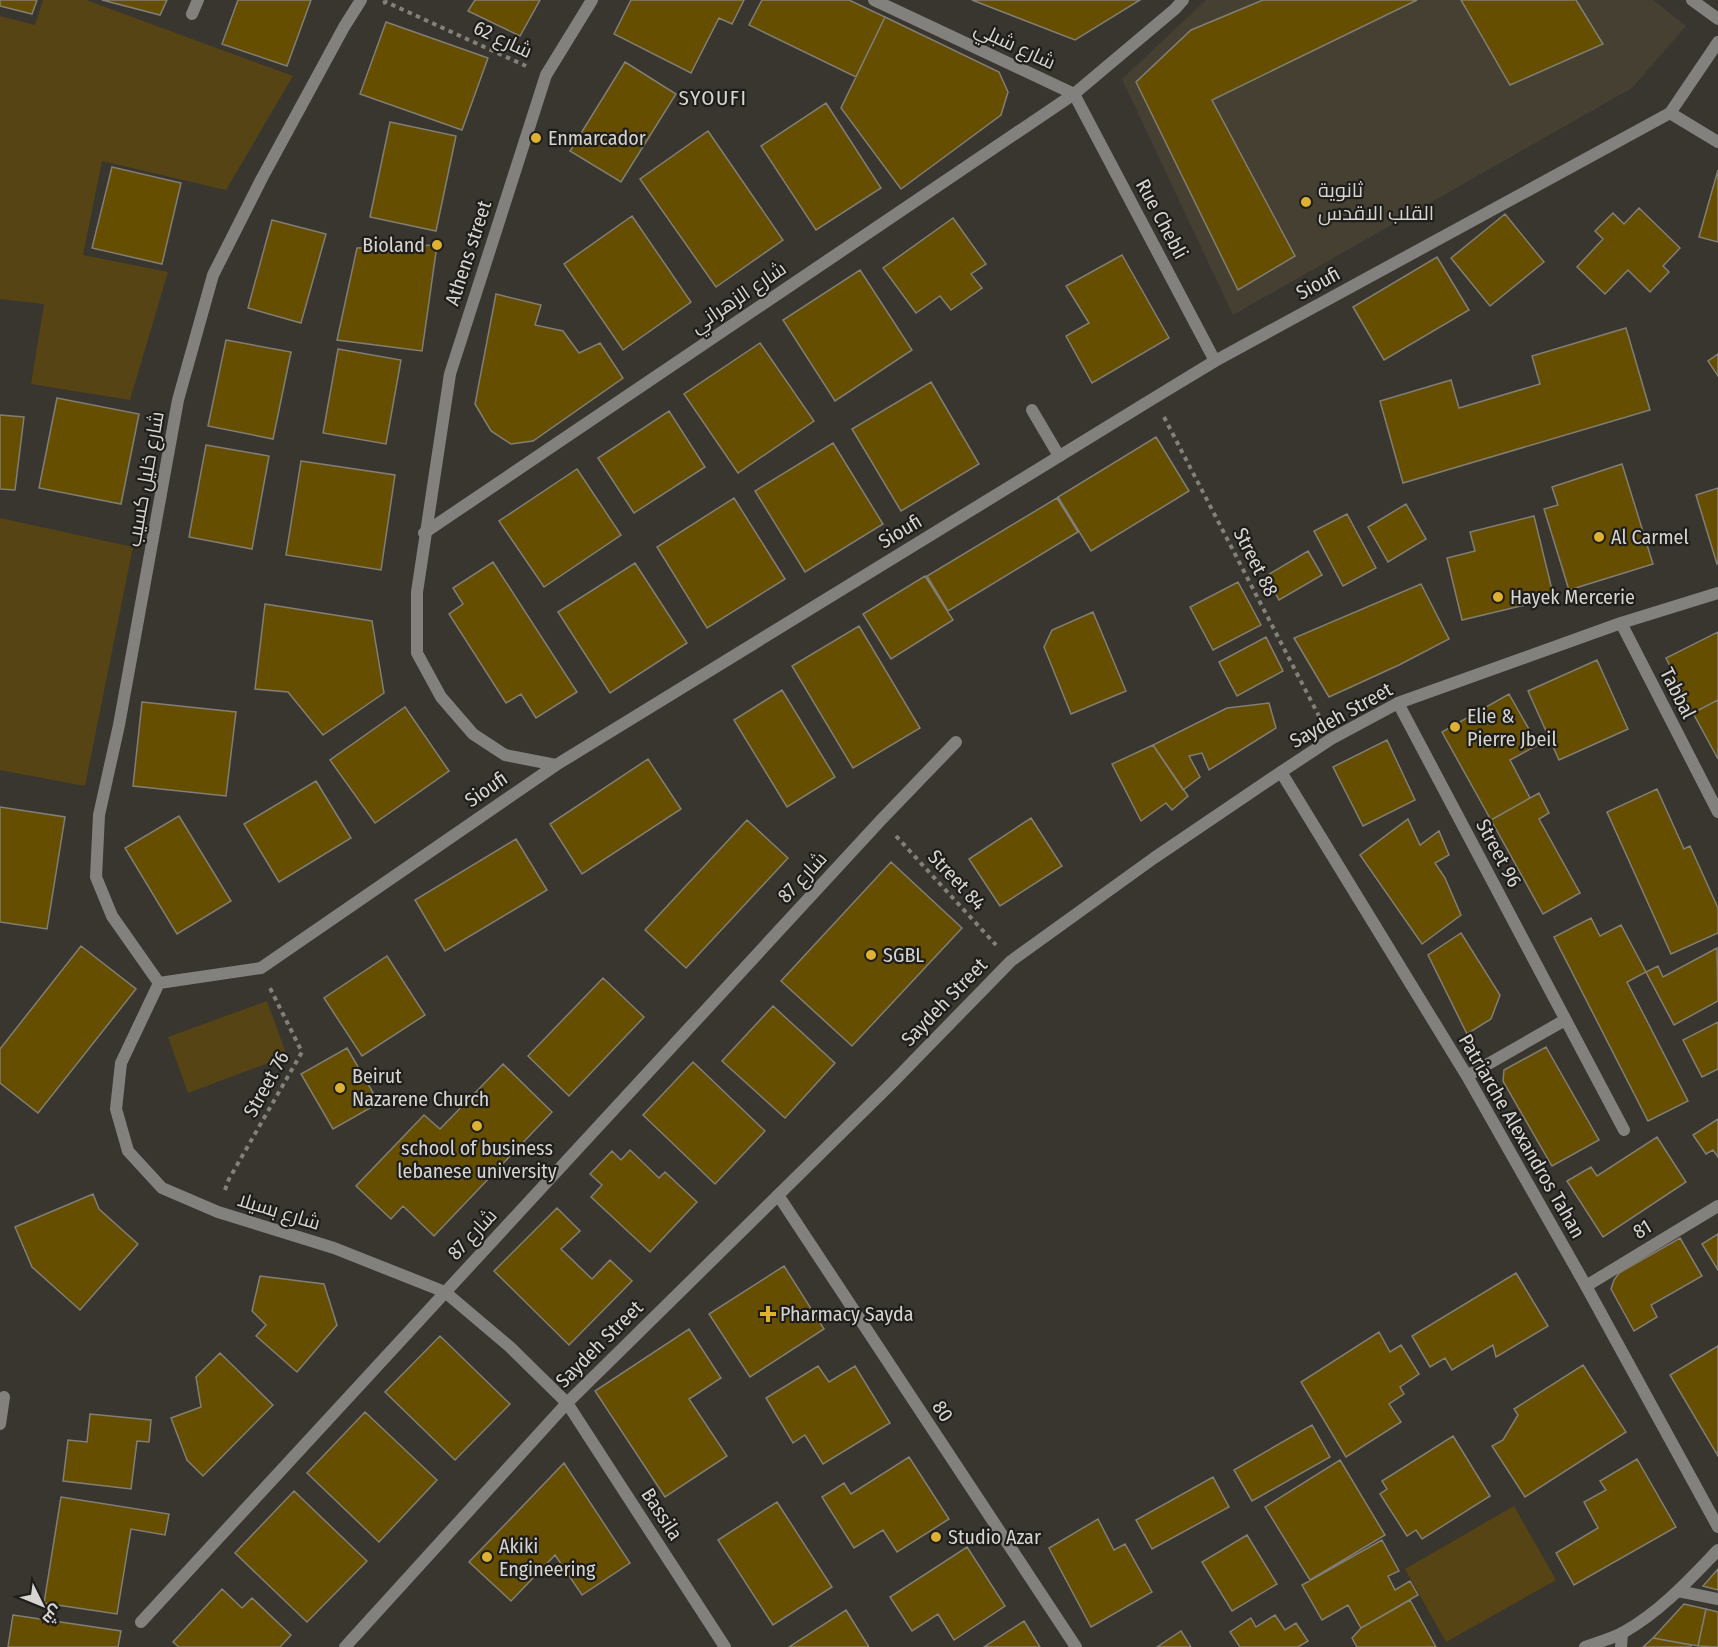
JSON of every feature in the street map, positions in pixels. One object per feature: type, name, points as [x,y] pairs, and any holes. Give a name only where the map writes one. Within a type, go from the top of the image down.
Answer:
[{"type":"street","points":[[192,14],[198,0]]},
{"type":"street","name":"شارع خليل كسيب","points":[[159,983],[112,916],[96,876],[99,815],[119,725],[178,400],[213,275],[261,178],[361,0]]},
{"type":"street","name":"Athens street","points":[[424,533],[450,374],[546,75],[592,0]]},
{"type":"street","name":"شارع شبلي","points":[[874,0],[1074,94]]},
{"type":"street","name":"شارع الزهراني","points":[[424,533],[1074,94],[1183,0]]},
{"type":"street","points":[[1692,0],[1718,19]]},
{"type":"street","points":[[1718,42],[1670,113],[1718,142]]},
{"type":"street","name":"Rue Chebli","points":[[1074,94],[1215,361]]},
{"type":"street","name":"Sioufi","points":[[159,983],[261,968],[556,765],[1154,398],[1215,361],[1670,113]]},
{"type":"street","points":[[1032,411],[1059,456]]},
{"type":"street","points":[[424,533],[417,592],[417,653],[441,697],[473,734],[505,755],[556,765]]},
{"type":"street","name":"Saydeh Street","points":[[345,1647],[567,1403],[892,1083],[1011,961],[1154,858],[1281,772],[1331,739],[1398,703],[1621,623],[1718,593]]},
{"type":"street","name":"Tabbal","points":[[1621,623],[1718,813]]},
{"type":"street","name":"Street 96","points":[[1398,703],[1624,1130]]},
{"type":"street","name":"شارع 87","points":[[141,1622],[881,820],[956,742]]},
{"type":"street","name":"Patriarche Alexandros Tahan","points":[[1281,772],[1467,1076],[1586,1286],[1718,1527]]},
{"type":"street","name":"شارع بسيلا","points":[[159,983],[121,1063],[116,1109],[128,1151],[155,1181],[162,1188],[218,1212],[334,1248],[445,1292],[510,1347],[567,1403]]},
{"type":"street","points":[[1467,1076],[1565,1020]]},
{"type":"street","name":"80","points":[[778,1195],[1076,1647]]},
{"type":"street","name":"81","points":[[1586,1286],[1718,1206]]},
{"type":"street","points":[[0,1424],[4,1397]]},
{"type":"street","name":"Bassila","points":[[567,1403],[725,1647]]},
{"type":"street","points":[[1585,1647],[1622,1633],[1646,1618],[1678,1591],[1718,1550]]},
{"type":"street","points":[[1678,1591],[1718,1599]]},
{"type":"street","points":[[1621,1647],[1622,1633]]},
{"type":"path","name":"شارع 62","points":[[378,7],[386,2],[546,75]]},
{"type":"path","name":"Street 88","points":[[1154,398],[1331,739]]},
{"type":"path","name":"Street 84","points":[[881,820],[1011,961]]},
{"type":"path","name":"Street 76","points":[[229,1179],[302,1053],[261,968]]},
{"type":"shaded area","points":[[43,0],[86,0],[293,76],[226,190],[102,161],[83,255],[168,272],[130,400],[31,384],[44,304],[0,299],[0,16],[35,25]]},
{"type":"shaded area","name":"ثانوية القلب الاقدس","points":[[1206,0],[1653,0],[1686,26],[1632,88],[1233,315],[1122,79]]},
{"type":"shaded area","points":[[0,518],[133,547],[85,786],[0,770]]},
{"type":"shaded area","points":[[267,1001],[287,1056],[188,1093],[168,1037]]},
{"type":"shaded area","points":[[1514,1506],[1556,1580],[1446,1642],[1405,1569]]},
{"type":"building","points":[[0,0],[37,0],[32,14],[0,6]]},
{"type":"building","points":[[102,0],[167,0],[160,15]]},
{"type":"building","points":[[238,0],[311,0],[287,66],[222,44]]},
{"type":"building","points":[[475,0],[540,0],[520,36],[468,11]]},
{"type":"building","points":[[631,0],[744,0],[732,24],[719,18],[691,73],[614,34]]},
{"type":"building","points":[[762,0],[849,0],[885,17],[856,77],[749,25]]},
{"type":"building","points":[[972,0],[1140,0],[1075,40]]},
{"type":"building","points":[[1263,0],[1417,0],[1212,100],[1295,256],[1238,290],[1136,82],[1191,30]]},
{"type":"building","points":[[1461,0],[1576,0],[1603,44],[1510,85]]},
{"type":"building","points":[[885,17],[999,72],[1008,92],[1001,115],[901,189],[841,108]]},
{"type":"building","points":[[386,22],[488,58],[462,130],[360,94]]},
{"type":"building","points":[[625,62],[676,94],[621,182],[570,151]]},
{"type":"building","points":[[826,103],[881,188],[816,230],[761,146]]},
{"type":"building","points":[[390,122],[456,136],[436,231],[370,217]]},
{"type":"building","points":[[708,131],[783,240],[716,287],[640,179]]},
{"type":"building","points":[[112,167],[181,183],[162,264],[92,248]]},
{"type":"building","points":[[1718,170],[1718,242],[1699,237]]},
{"type":"building","points":[[1639,208],[1680,248],[1663,266],[1669,272],[1650,292],[1628,270],[1605,294],[1577,267],[1603,239],[1595,231],[1613,213],[1624,224]]},
{"type":"building","points":[[1505,214],[1544,262],[1490,306],[1451,258]]},
{"type":"building","points":[[632,216],[691,302],[623,350],[564,264]]},
{"type":"building","points":[[953,218],[986,264],[971,274],[982,288],[951,310],[940,296],[916,313],[883,268]]},
{"type":"building","points":[[272,220],[326,234],[301,323],[248,308]]},
{"type":"building","points":[[437,245],[422,351],[337,340],[357,248]]},
{"type":"building","points":[[1122,255],[1169,338],[1092,383],[1066,336],[1089,323],[1066,286]]},
{"type":"building","points":[[1437,257],[1469,310],[1384,360],[1353,307]]},
{"type":"building","points":[[860,270],[912,350],[835,401],[783,320]]},
{"type":"building","points":[[496,294],[541,305],[535,325],[563,331],[579,353],[600,343],[623,378],[533,441],[511,444],[491,431],[475,404]]},
{"type":"building","points":[[1626,328],[1650,410],[1403,483],[1380,401],[1451,380],[1459,408],[1540,384],[1532,356]]},
{"type":"building","points":[[226,340],[291,352],[273,439],[208,426]]},
{"type":"building","points":[[760,343],[814,421],[738,473],[684,394]]},
{"type":"building","points":[[338,349],[401,360],[386,444],[323,433]]},
{"type":"building","points":[[1718,354],[1718,376],[1708,361]]},
{"type":"building","points":[[931,382],[979,464],[901,511],[852,429]]},
{"type":"building","points":[[57,398],[139,414],[121,504],[39,488]]},
{"type":"building","points":[[669,411],[705,467],[634,513],[598,458]]},
{"type":"building","points":[[0,415],[24,417],[15,490],[0,489]]},
{"type":"building","points":[[1156,437],[1189,491],[1091,551],[1058,497]]},
{"type":"building","points":[[833,443],[883,524],[805,572],[755,491]]},
{"type":"building","points":[[206,445],[269,456],[252,549],[189,537]]},
{"type":"building","points":[[301,461],[395,475],[381,570],[286,555]]},
{"type":"building","name":"Al Carmel","points":[[1622,464],[1653,564],[1569,590],[1544,509],[1558,505],[1552,487]]},
{"type":"building","points":[[577,469],[621,535],[544,587],[499,521]]},
{"type":"building","points":[[1718,488],[1718,563],[1717,564],[1696,495]]},
{"type":"building","points":[[734,498],[785,579],[707,628],[657,547]]},
{"type":"building","points":[[1057,498],[1078,532],[948,611],[927,576]]},
{"type":"building","points":[[1406,504],[1426,539],[1388,562],[1368,527]]},
{"type":"building","points":[[1347,514],[1376,568],[1343,586],[1314,531]]},
{"type":"building","points":[[1534,516],[1554,598],[1462,620],[1447,558],[1475,551],[1470,532]]},
{"type":"building","points":[[1308,551],[1322,575],[1279,600],[1266,576]]},
{"type":"building","points":[[493,562],[577,692],[536,718],[521,694],[506,703],[449,614],[463,604],[453,588]]},
{"type":"building","points":[[635,563],[687,643],[610,693],[558,612]]},
{"type":"building","points":[[925,576],[953,620],[891,659],[863,614]]},
{"type":"building","points":[[1238,582],[1261,625],[1213,650],[1190,607]]},
{"type":"building","points":[[1421,584],[1449,639],[1329,697],[1294,638]]},
{"type":"building","points":[[265,604],[372,621],[384,693],[323,735],[288,692],[255,689]]},
{"type":"building","points":[[1093,612],[1126,691],[1071,714],[1044,647],[1052,630]]},
{"type":"building","points":[[859,626],[920,728],[853,768],[792,666]]},
{"type":"building","points":[[1718,632],[1718,700],[1693,713],[1666,658]]},
{"type":"building","points":[[1266,637],[1283,671],[1237,696],[1219,662]]},
{"type":"building","points":[[1597,660],[1628,729],[1559,760],[1528,691]]},
{"type":"building","points":[[782,690],[835,777],[787,807],[734,720]]},
{"type":"building","points":[[1509,694],[1538,745],[1510,760],[1530,798],[1491,820],[1442,732]]},
{"type":"building","points":[[1718,700],[1718,759],[1693,713]]},
{"type":"building","points":[[142,702],[236,712],[226,796],[133,786]]},
{"type":"building","points":[[1269,703],[1276,728],[1209,770],[1202,753],[1189,756],[1200,777],[1183,790],[1153,745],[1227,708]]},
{"type":"building","points":[[405,707],[449,771],[375,823],[330,760]]},
{"type":"building","points":[[1387,740],[1415,800],[1363,826],[1333,767]]},
{"type":"building","points":[[1153,745],[1188,796],[1172,810],[1166,803],[1141,821],[1112,764]]},
{"type":"building","points":[[648,759],[681,809],[582,874],[550,824]]},
{"type":"building","points":[[316,781],[351,838],[279,882],[244,824]]},
{"type":"building","points":[[1657,789],[1684,849],[1690,846],[1718,908],[1718,933],[1671,954],[1607,812]]},
{"type":"building","points":[[1539,793],[1549,813],[1539,819],[1580,893],[1543,914],[1491,820]]},
{"type":"building","points":[[0,807],[65,817],[47,929],[0,922]]},
{"type":"building","points":[[179,816],[231,901],[177,934],[125,848]]},
{"type":"building","points":[[1031,818],[1062,866],[1000,906],[969,859]]},
{"type":"building","points":[[1408,819],[1420,845],[1439,831],[1449,855],[1435,863],[1445,878],[1461,915],[1422,944],[1360,855]]},
{"type":"building","points":[[747,820],[788,858],[686,968],[645,930]]},
{"type":"building","points":[[516,839],[547,890],[445,951],[415,900]]},
{"type":"building","name":"SGBL","points":[[891,862],[962,928],[852,1046],[781,981]]},
{"type":"building","points":[[1591,918],[1600,936],[1621,925],[1646,972],[1627,982],[1688,1101],[1648,1121],[1554,937]]},
{"type":"building","points":[[1461,933],[1500,995],[1491,1019],[1467,1034],[1428,955]]},
{"type":"building","points":[[81,946],[136,989],[38,1113],[0,1083],[0,1049]]},
{"type":"building","points":[[1717,948],[1718,1001],[1674,1025],[1646,972],[1658,966],[1663,977]]},
{"type":"building","points":[[387,956],[425,1015],[362,1056],[324,998]]},
{"type":"building","points":[[603,978],[644,1017],[569,1096],[528,1056]]},
{"type":"building","points":[[773,1006],[835,1063],[785,1118],[722,1061]]},
{"type":"building","points":[[1718,1022],[1718,1069],[1702,1077],[1683,1040]]},
{"type":"building","points":[[1546,1047],[1599,1140],[1552,1166],[1503,1081],[1504,1070]]},
{"type":"building","name":"Beirut Nazarene Church","points":[[347,1048],[379,1103],[333,1129],[301,1074]]},
{"type":"building","points":[[693,1062],[765,1131],[715,1184],[643,1115]]},
{"type":"building","points":[[503,1064],[552,1112],[434,1236],[403,1206],[391,1219],[356,1186],[424,1115],[440,1129]]},
{"type":"building","points":[[1718,1119],[1718,1157],[1713,1150],[1706,1154],[1693,1135]]},
{"type":"building","points":[[1657,1137],[1686,1182],[1603,1237],[1567,1181],[1591,1167],[1597,1176]]},
{"type":"building","points":[[630,1150],[659,1178],[665,1172],[697,1202],[650,1252],[591,1197],[602,1185],[590,1174],[612,1151],[621,1160]]},
{"type":"building","points":[[93,1194],[99,1209],[138,1244],[80,1310],[32,1267],[15,1227]]},
{"type":"building","points":[[557,1208],[580,1231],[561,1249],[592,1279],[610,1260],[632,1281],[569,1345],[494,1271]]},
{"type":"building","points":[[1718,1234],[1718,1270],[1702,1244]]},
{"type":"building","points":[[1680,1238],[1702,1276],[1651,1305],[1657,1317],[1634,1331],[1611,1289],[1614,1280],[1619,1273]]},
{"type":"building","points":[[784,1266],[824,1329],[750,1377],[709,1314]]},
{"type":"building","points":[[1516,1273],[1548,1326],[1496,1357],[1493,1345],[1452,1370],[1445,1358],[1430,1367],[1412,1336]]},
{"type":"building","points":[[260,1276],[324,1284],[337,1325],[297,1372],[256,1336],[266,1325],[252,1311]]},
{"type":"building","points":[[689,1329],[721,1378],[689,1399],[727,1456],[665,1497],[595,1391]]},
{"type":"building","points":[[1379,1332],[1390,1352],[1401,1345],[1419,1374],[1400,1387],[1404,1394],[1389,1404],[1401,1422],[1346,1457],[1301,1382]]},
{"type":"building","points":[[440,1336],[510,1404],[455,1460],[385,1392]]},
{"type":"building","points":[[1718,1346],[1718,1456],[1670,1375]]},
{"type":"building","points":[[220,1353],[273,1405],[203,1476],[187,1460],[171,1418],[201,1407],[196,1377]]},
{"type":"building","points":[[1583,1365],[1626,1432],[1525,1497],[1492,1446],[1503,1440],[1518,1415],[1514,1409]]},
{"type":"building","points":[[818,1366],[829,1382],[855,1366],[890,1423],[823,1464],[805,1435],[793,1443],[766,1398]]},
{"type":"building","points":[[365,1412],[437,1480],[379,1542],[307,1473]]},
{"type":"building","points":[[90,1414],[151,1420],[149,1442],[137,1441],[131,1489],[63,1481],[68,1440],[87,1442]]},
{"type":"building","points":[[1312,1425],[1330,1457],[1252,1501],[1234,1470]]},
{"type":"building","points":[[1453,1436],[1490,1496],[1422,1539],[1416,1530],[1407,1536],[1380,1494],[1387,1489],[1382,1481]]},
{"type":"building","points":[[909,1457],[949,1519],[897,1552],[883,1530],[854,1548],[822,1497],[844,1483],[851,1494]]},
{"type":"building","points":[[1637,1459],[1676,1527],[1574,1585],[1556,1553],[1598,1528],[1584,1502],[1606,1490],[1600,1481]]},
{"type":"building","points":[[1340,1460],[1385,1535],[1310,1580],[1265,1507]]},
{"type":"building","points":[[564,1463],[630,1563],[582,1595],[555,1555],[511,1601],[469,1562]]},
{"type":"building","points":[[1213,1477],[1229,1507],[1152,1549],[1136,1520]]},
{"type":"building","points":[[294,1491],[367,1561],[307,1622],[235,1553]]},
{"type":"building","points":[[61,1497],[169,1514],[165,1535],[131,1529],[117,1614],[44,1603]]},
{"type":"building","points":[[777,1502],[832,1587],[773,1625],[718,1540]]},
{"type":"building","points":[[1098,1519],[1114,1550],[1125,1544],[1152,1592],[1091,1627],[1049,1548]]},
{"type":"building","points":[[1247,1535],[1277,1584],[1232,1611],[1202,1562]]},
{"type":"building","points":[[1382,1540],[1399,1571],[1388,1576],[1395,1590],[1410,1581],[1418,1595],[1361,1628],[1348,1605],[1322,1620],[1302,1585]]},
{"type":"building","points":[[967,1547],[1005,1606],[954,1640],[938,1614],[912,1631],[890,1597]]},
{"type":"building","points":[[1718,1569],[1718,1590],[1703,1586]]},
{"type":"building","points":[[222,1589],[242,1608],[252,1598],[291,1635],[280,1647],[179,1647],[173,1642]]},
{"type":"building","points":[[1410,1600],[1436,1647],[1357,1647],[1352,1638],[1361,1628]]},
{"type":"building","points":[[1684,1604],[1706,1609],[1698,1646],[1653,1638]]},
{"type":"building","points":[[1706,1609],[1718,1612],[1718,1647],[1698,1646]]},
{"type":"building","points":[[846,1610],[869,1647],[789,1647]]},
{"type":"building","points":[[13,1615],[121,1631],[118,1647],[8,1647]]},
{"type":"building","points":[[1275,1615],[1285,1630],[1296,1623],[1308,1641],[1298,1647],[1240,1647],[1230,1632],[1251,1618],[1256,1627]]},
{"type":"building","points":[[1024,1621],[1040,1647],[984,1647]]},
{"type":"building","points":[[1181,1631],[1191,1647],[1157,1647]]},
{"type":"building","points":[[1653,1638],[1691,1645],[1691,1647],[1643,1647]]},
{"type":"place","name":"Enmarcador","points":[[536,138]]},
{"type":"place","name":"ثانوية القلب الاقدس","points":[[1306,202]]},
{"type":"place","name":"Bioland","points":[[437,245]]},
{"type":"place","name":"Al Carmel","points":[[1599,537]]},
{"type":"place","name":"Hayek Mercerie","points":[[1498,597]]},
{"type":"place","name":"Elie & Pierre Jbeil","points":[[1455,727]]},
{"type":"place","name":"SGBL","points":[[871,955]]},
{"type":"place","name":"Beirut Nazarene Church","points":[[340,1088]]},
{"type":"place","name":"school of business lebanese university","points":[[477,1126]]},
{"type":"place","name":"Pharmacy Sayda","points":[[768,1314]]},
{"type":"place","name":"Studio Azar","points":[[936,1537]]},
{"type":"place","name":"Akiki Engineering","points":[[487,1557]]},
{"type":"district","name":"SYOUFI","points":[[713,98]]}]
